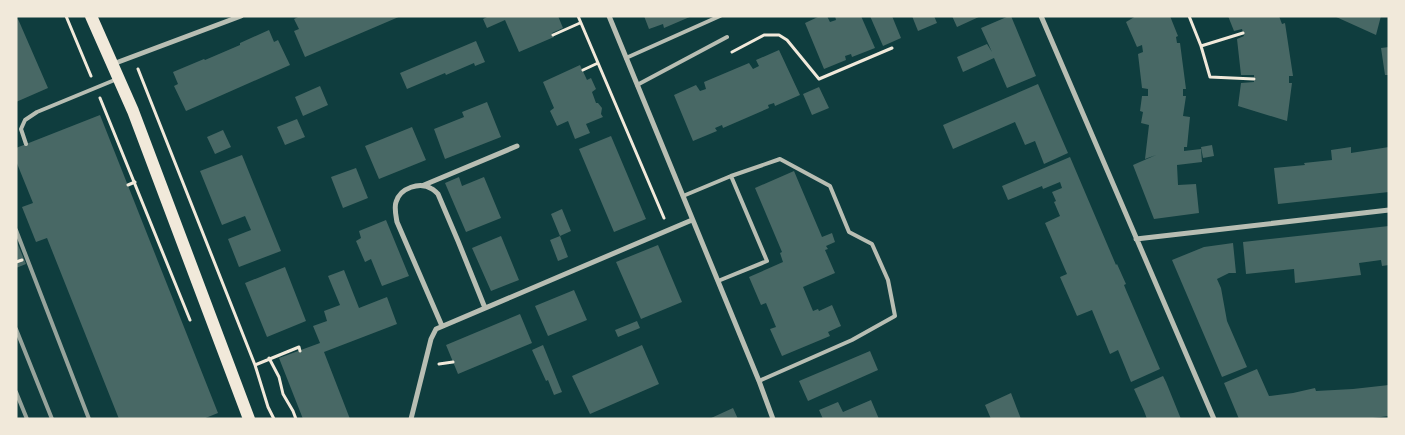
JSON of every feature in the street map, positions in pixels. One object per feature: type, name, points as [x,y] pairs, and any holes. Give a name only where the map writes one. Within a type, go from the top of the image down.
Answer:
[{"type":"main road","points":[[91,16],[137,120],[249,419]]},
{"type":"street","points":[[113,64],[241,16]]},
{"type":"street","points":[[609,16],[759,380],[773,419]]},
{"type":"street","points":[[1041,16],[1214,419]]},
{"type":"street","points":[[424,186],[517,146]]},
{"type":"street","points":[[442,326],[398,222],[396,212],[396,202],[405,190],[414,186],[432,188],[438,194],[485,308]]},
{"type":"street","points":[[1136,239],[1389,210]]},
{"type":"street","points":[[412,419],[433,333],[436,329],[692,220]]},
{"type":"lane","points":[[626,58],[720,16]]},
{"type":"lane","points":[[637,85],[727,37]]},
{"type":"lane","points":[[26,144],[22,129],[25,120],[37,112],[119,78]]},
{"type":"lane","points":[[683,196],[731,176],[780,159],[830,186],[849,232],[872,244],[888,280],[894,316],[852,340],[759,380]]},
{"type":"lane","points":[[718,281],[767,261],[731,176]]},
{"type":"path","points":[[66,16],[193,327]]},
{"type":"path","points":[[578,16],[669,231]]},
{"type":"path","points":[[1189,16],[1201,46],[1210,77],[1254,79]]},
{"type":"path","points":[[553,34],[580,22]]},
{"type":"path","points":[[1201,46],[1243,32]]},
{"type":"path","points":[[729,53],[764,35],[779,34],[787,40],[819,79],[892,48]]},
{"type":"path","points":[[133,56],[255,365],[268,407],[274,419]]},
{"type":"path","points":[[582,70],[598,64]]},
{"type":"path","points":[[128,185],[135,182]]},
{"type":"path","points":[[16,262],[22,260]]},
{"type":"path","points":[[255,365],[299,347],[300,351]]},
{"type":"path","points":[[269,358],[279,376],[283,394],[296,419]]},
{"type":"building","points":[[300,16],[401,16],[305,57],[294,31],[299,29],[294,19]]},
{"type":"building","points":[[489,16],[558,16],[563,28],[552,33],[554,37],[519,52],[505,20],[487,28],[483,19]]},
{"type":"building","points":[[644,16],[692,16],[664,28],[663,24],[649,29]]},
{"type":"building","points":[[820,16],[827,16],[830,22],[836,20],[835,16],[861,16],[875,48],[852,57],[851,54],[845,56],[846,60],[824,69],[805,23]]},
{"type":"building","points":[[870,16],[892,16],[901,38],[883,46]]},
{"type":"building","points":[[912,16],[934,16],[937,23],[918,31]]},
{"type":"building","points":[[952,16],[981,16],[957,27]]},
{"type":"building","points":[[1011,16],[1036,76],[1007,88],[994,58],[963,72],[957,57],[987,44],[992,52],[981,28]]},
{"type":"building","points":[[1136,16],[1170,16],[1178,36],[1176,37],[1177,43],[1180,43],[1186,89],[1183,89],[1183,96],[1186,96],[1183,116],[1190,117],[1187,147],[1184,147],[1184,151],[1201,149],[1202,162],[1177,165],[1178,185],[1196,184],[1199,213],[1154,219],[1133,165],[1156,155],[1145,159],[1149,125],[1141,123],[1143,112],[1140,111],[1142,96],[1148,96],[1148,89],[1142,88],[1138,54],[1143,52],[1142,45],[1137,47],[1126,22]]},
{"type":"building","points":[[1228,16],[1279,16],[1282,24],[1285,23],[1293,76],[1289,76],[1289,83],[1292,83],[1287,121],[1238,106],[1241,83],[1254,82],[1254,75],[1241,75],[1237,39],[1244,36],[1242,29],[1234,31]]},
{"type":"building","points":[[1334,16],[1381,16],[1376,35]]},
{"type":"building","points":[[18,19],[48,88],[16,102],[16,20]]},
{"type":"building","points":[[269,30],[274,42],[278,40],[290,65],[186,111],[174,86],[178,84],[173,72],[240,45],[240,43]]},
{"type":"building","points":[[476,41],[485,62],[475,66],[474,63],[446,75],[445,73],[407,89],[400,73]]},
{"type":"building","points":[[1389,47],[1389,75],[1385,75],[1381,48]]},
{"type":"building","points":[[779,50],[800,95],[775,106],[774,103],[768,105],[769,108],[723,128],[722,125],[715,128],[717,131],[693,141],[674,95],[696,85],[700,91],[706,89],[704,82],[749,63],[753,69],[759,66],[756,60]]},
{"type":"building","points":[[580,65],[587,80],[591,78],[596,89],[592,92],[596,103],[602,108],[601,114],[603,117],[586,124],[590,133],[575,139],[568,121],[557,126],[550,111],[554,108],[543,82]]},
{"type":"building","points":[[1038,84],[1068,153],[1044,164],[1035,141],[1025,145],[1015,122],[953,149],[943,125]]},
{"type":"building","points":[[320,86],[328,105],[303,116],[295,97]]},
{"type":"building","points":[[819,87],[829,108],[812,115],[803,94]]},
{"type":"building","points":[[487,102],[501,137],[445,159],[434,129],[464,117],[462,112]]},
{"type":"building","points":[[100,115],[218,413],[203,419],[119,419],[47,238],[36,242],[22,207],[33,203],[16,161],[16,148]]},
{"type":"building","points":[[297,119],[305,137],[285,145],[277,127]]},
{"type":"building","points":[[412,127],[426,160],[379,179],[365,146]]},
{"type":"building","points":[[223,130],[231,147],[215,154],[207,137]]},
{"type":"building","points":[[611,136],[646,219],[614,232],[579,149]]},
{"type":"building","points":[[1212,145],[1214,156],[1203,158],[1201,147]]},
{"type":"building","points":[[1351,147],[1351,153],[1389,147],[1389,192],[1278,204],[1274,168],[1332,160],[1331,150]]},
{"type":"building","points":[[242,155],[281,251],[239,267],[228,239],[251,230],[245,216],[222,225],[200,171]]},
{"type":"building","points":[[1070,157],[1126,284],[1124,285],[1126,290],[1160,369],[1131,382],[1118,350],[1110,354],[1092,310],[1077,316],[1060,277],[1067,274],[1045,223],[1060,216],[1052,192],[1062,188],[1060,182],[1043,189],[1042,186],[1008,200],[1002,186]]},
{"type":"building","points":[[356,168],[368,198],[343,208],[331,177]]},
{"type":"building","points":[[794,171],[822,237],[832,233],[835,242],[826,246],[828,249],[825,250],[835,273],[803,287],[813,311],[818,309],[819,311],[832,305],[841,326],[828,332],[830,336],[782,356],[770,329],[776,327],[766,303],[761,305],[749,277],[783,262],[780,253],[782,252],[755,188]]},
{"type":"building","points":[[459,177],[462,186],[484,177],[501,218],[466,232],[445,183]]},
{"type":"building","points":[[562,209],[571,231],[560,236],[551,214]]},
{"type":"building","points":[[386,220],[409,276],[382,286],[371,259],[365,262],[356,241],[361,238],[359,231]]},
{"type":"building","points":[[1389,226],[1389,265],[1382,266],[1381,260],[1359,263],[1361,275],[1295,283],[1294,269],[1246,274],[1243,242]]},
{"type":"building","points":[[501,236],[519,280],[491,291],[472,248]]},
{"type":"building","points":[[560,236],[568,257],[558,261],[550,240]]},
{"type":"building","points":[[16,240],[26,264],[16,268]]},
{"type":"building","points":[[1233,243],[1236,273],[1229,273],[1217,279],[1221,288],[1227,321],[1247,367],[1222,377],[1172,260],[1204,247]]},
{"type":"building","points":[[658,245],[682,302],[641,319],[616,262]]},
{"type":"building","points":[[285,267],[306,321],[267,337],[245,283]]},
{"type":"building","points":[[344,270],[359,308],[387,297],[397,324],[324,352],[350,419],[303,419],[279,358],[320,343],[313,326],[327,321],[324,311],[340,305],[328,276]]},
{"type":"building","points":[[574,290],[587,320],[548,336],[535,306]]},
{"type":"building","points":[[520,314],[532,343],[458,374],[446,345]]},
{"type":"building","points":[[637,321],[640,328],[618,337],[615,330]]},
{"type":"building","points":[[543,345],[562,392],[554,395],[532,350]]},
{"type":"building","points":[[642,345],[659,384],[590,414],[572,376]]},
{"type":"building","points":[[870,351],[878,370],[808,401],[799,381]]},
{"type":"building","points":[[1257,369],[1269,396],[1315,388],[1316,391],[1389,385],[1389,416],[1365,419],[1239,419],[1224,383]]},
{"type":"building","points":[[1163,376],[1181,419],[1147,419],[1134,389]]},
{"type":"building","points":[[1011,393],[1021,419],[991,419],[985,405]]},
{"type":"building","points":[[871,400],[879,419],[823,419],[819,410],[838,402],[843,412]]},
{"type":"building","points":[[733,408],[738,419],[709,419]]},
{"type":"railway","points":[[16,230],[89,419]]},
{"type":"railway","points":[[16,329],[52,419]]},
{"type":"railway","points":[[16,392],[27,419]]}]
